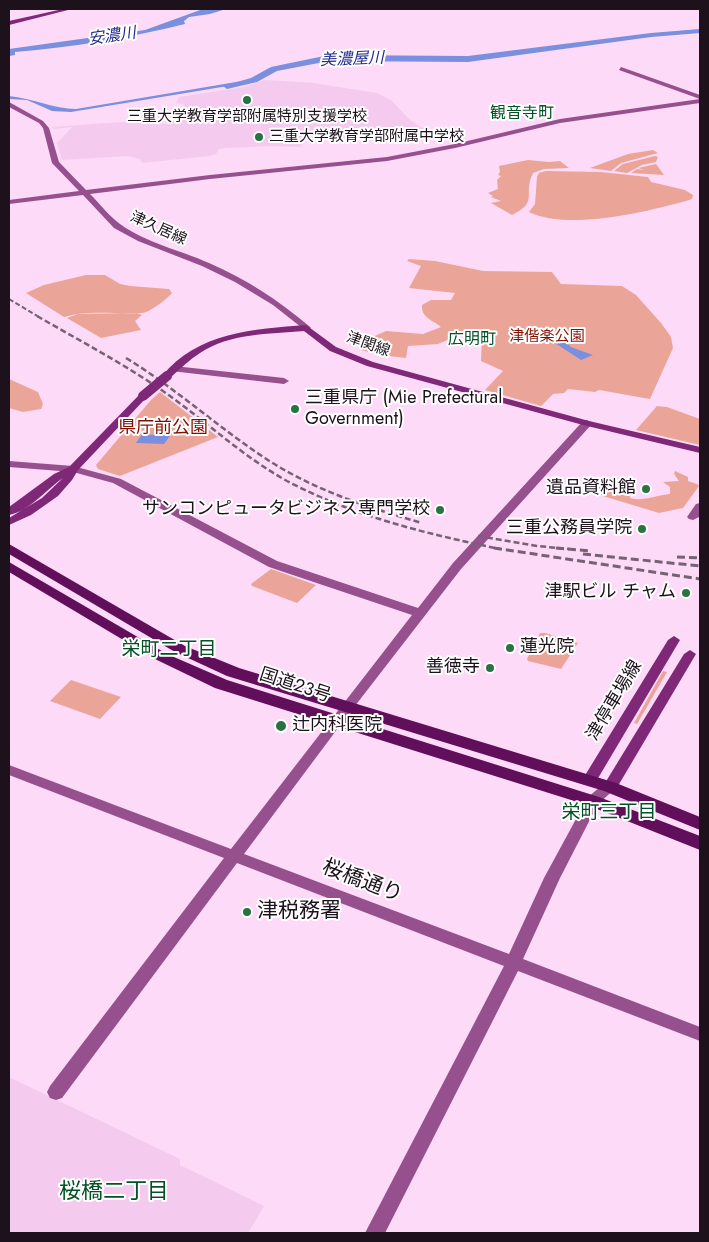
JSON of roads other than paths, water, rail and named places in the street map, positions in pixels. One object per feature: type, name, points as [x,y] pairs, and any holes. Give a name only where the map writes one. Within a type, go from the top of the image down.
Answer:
[{"type":"highway","name":"国道23号","points":[[9,548],[189,654],[233,672],[610,787],[700,824]]},
{"type":"highway","name":"国道23号","points":[[9,566],[127,638],[176,664],[221,684],[593,801],[700,843]]},
{"type":"main road","points":[[9,22],[60,9]]},
{"type":"main road","points":[[9,22],[69,9]]},
{"type":"main road","points":[[9,522],[50,496],[69,478],[73,469],[143,396],[202,347],[248,333],[306,328]]},
{"type":"main road","name":"津関線","points":[[306,328],[333,349],[370,364],[700,450]]},
{"type":"main road","points":[[9,512],[42,490],[58,476],[73,469]]},
{"type":"main road","name":"津停車場線","points":[[589,782],[674,640]]},
{"type":"main road","points":[[610,787],[690,654]]},
{"type":"street","points":[[621,69],[700,97]]},
{"type":"street","points":[[9,202],[210,177],[387,159],[560,121],[700,101]]},
{"type":"street","name":"津久居線","points":[[9,104],[25,112],[45,126],[56,163],[117,226],[126,232],[205,264],[238,280],[276,302],[306,328]]},
{"type":"street","points":[[170,373],[284,381]]},
{"type":"street","points":[[56,1092],[336,720],[461,561],[587,422]]},
{"type":"street","points":[[9,464],[73,469],[93,473],[123,484],[273,564],[420,613]]},
{"type":"street","points":[[693,518],[700,506]]},
{"type":"street","name":"桜橋通り","points":[[9,770],[700,1034]]},
{"type":"street","points":[[375,1233],[513,964],[552,878],[593,801],[610,787]]},
{"type":"water","name":"安濃川","points":[[203,9],[226,9],[210,14],[189,17],[184,21],[185,24],[143,34],[80,45],[15,52],[15,55],[9,56],[9,49],[145,30]]},
{"type":"water","points":[[248,80],[252,82],[71,112],[52,111],[27,100],[9,99],[9,96],[18,97],[68,109],[76,109]]},
{"type":"water","points":[[552,335],[563,340],[571,347],[593,355],[581,360],[543,338],[552,339]]},
{"type":"water","points":[[142,434],[170,436],[164,444],[136,443]]},
{"type":"waterway","name":"美濃屋川","points":[[227,86],[254,80],[274,69],[329,58],[468,59],[651,35],[700,31]]},
{"type":"railway","points":[[9,299],[39,317]]},
{"type":"railway","points":[[37,316],[138,374],[271,472],[287,481],[364,514],[445,537],[499,549]]},
{"type":"railway","points":[[126,358],[271,462],[307,482],[344,498],[422,523]]},
{"type":"railway","points":[[478,536],[537,546],[569,549]]},
{"type":"railway","points":[[494,548],[499,549]]},
{"type":"railway","points":[[556,548],[590,551]]},
{"type":"railway","points":[[499,549],[700,579]]},
{"type":"railway","points":[[583,554],[700,566]]},
{"type":"railway","points":[[677,557],[700,558]]},
{"type":"place","name":"三重大学教育学部附属特別支援学校","points":[[247,100]]},
{"type":"place","name":"三重大学教育学部附属中学校","points":[[259,137]]},
{"type":"place","name":"三重県庁 (Mie Prefectural Government)","points":[[295,409]]},
{"type":"place","name":"遺品資料館","points":[[646,489]]},
{"type":"place","name":"サンコンピュータビジネス専門学校","points":[[440,510]]},
{"type":"place","name":"三重公務員学院","points":[[642,529]]},
{"type":"place","name":"津駅ビル チャム","points":[[686,593]]},
{"type":"place","name":"蓮光院","points":[[510,648]]},
{"type":"place","name":"善徳寺","points":[[490,668]]},
{"type":"place","name":"辻内科医院","points":[[281,726]]},
{"type":"place","name":"津税務署","points":[[247,912]]},
{"type":"district","name":"観音寺町","points":[[522,114]]},
{"type":"district","name":"広明町","points":[[472,340]]},
{"type":"district","name":"栄町二丁目","points":[[169,650]]},
{"type":"district","name":"栄町三丁目","points":[[609,813]]},
{"type":"district","name":"桜橋二丁目","points":[[114,1193]]},
{"type":"park label","name":"津偕楽公園","points":[[547,337]]},
{"type":"park label","name":"県庁前公園","points":[[163,429]]}]
